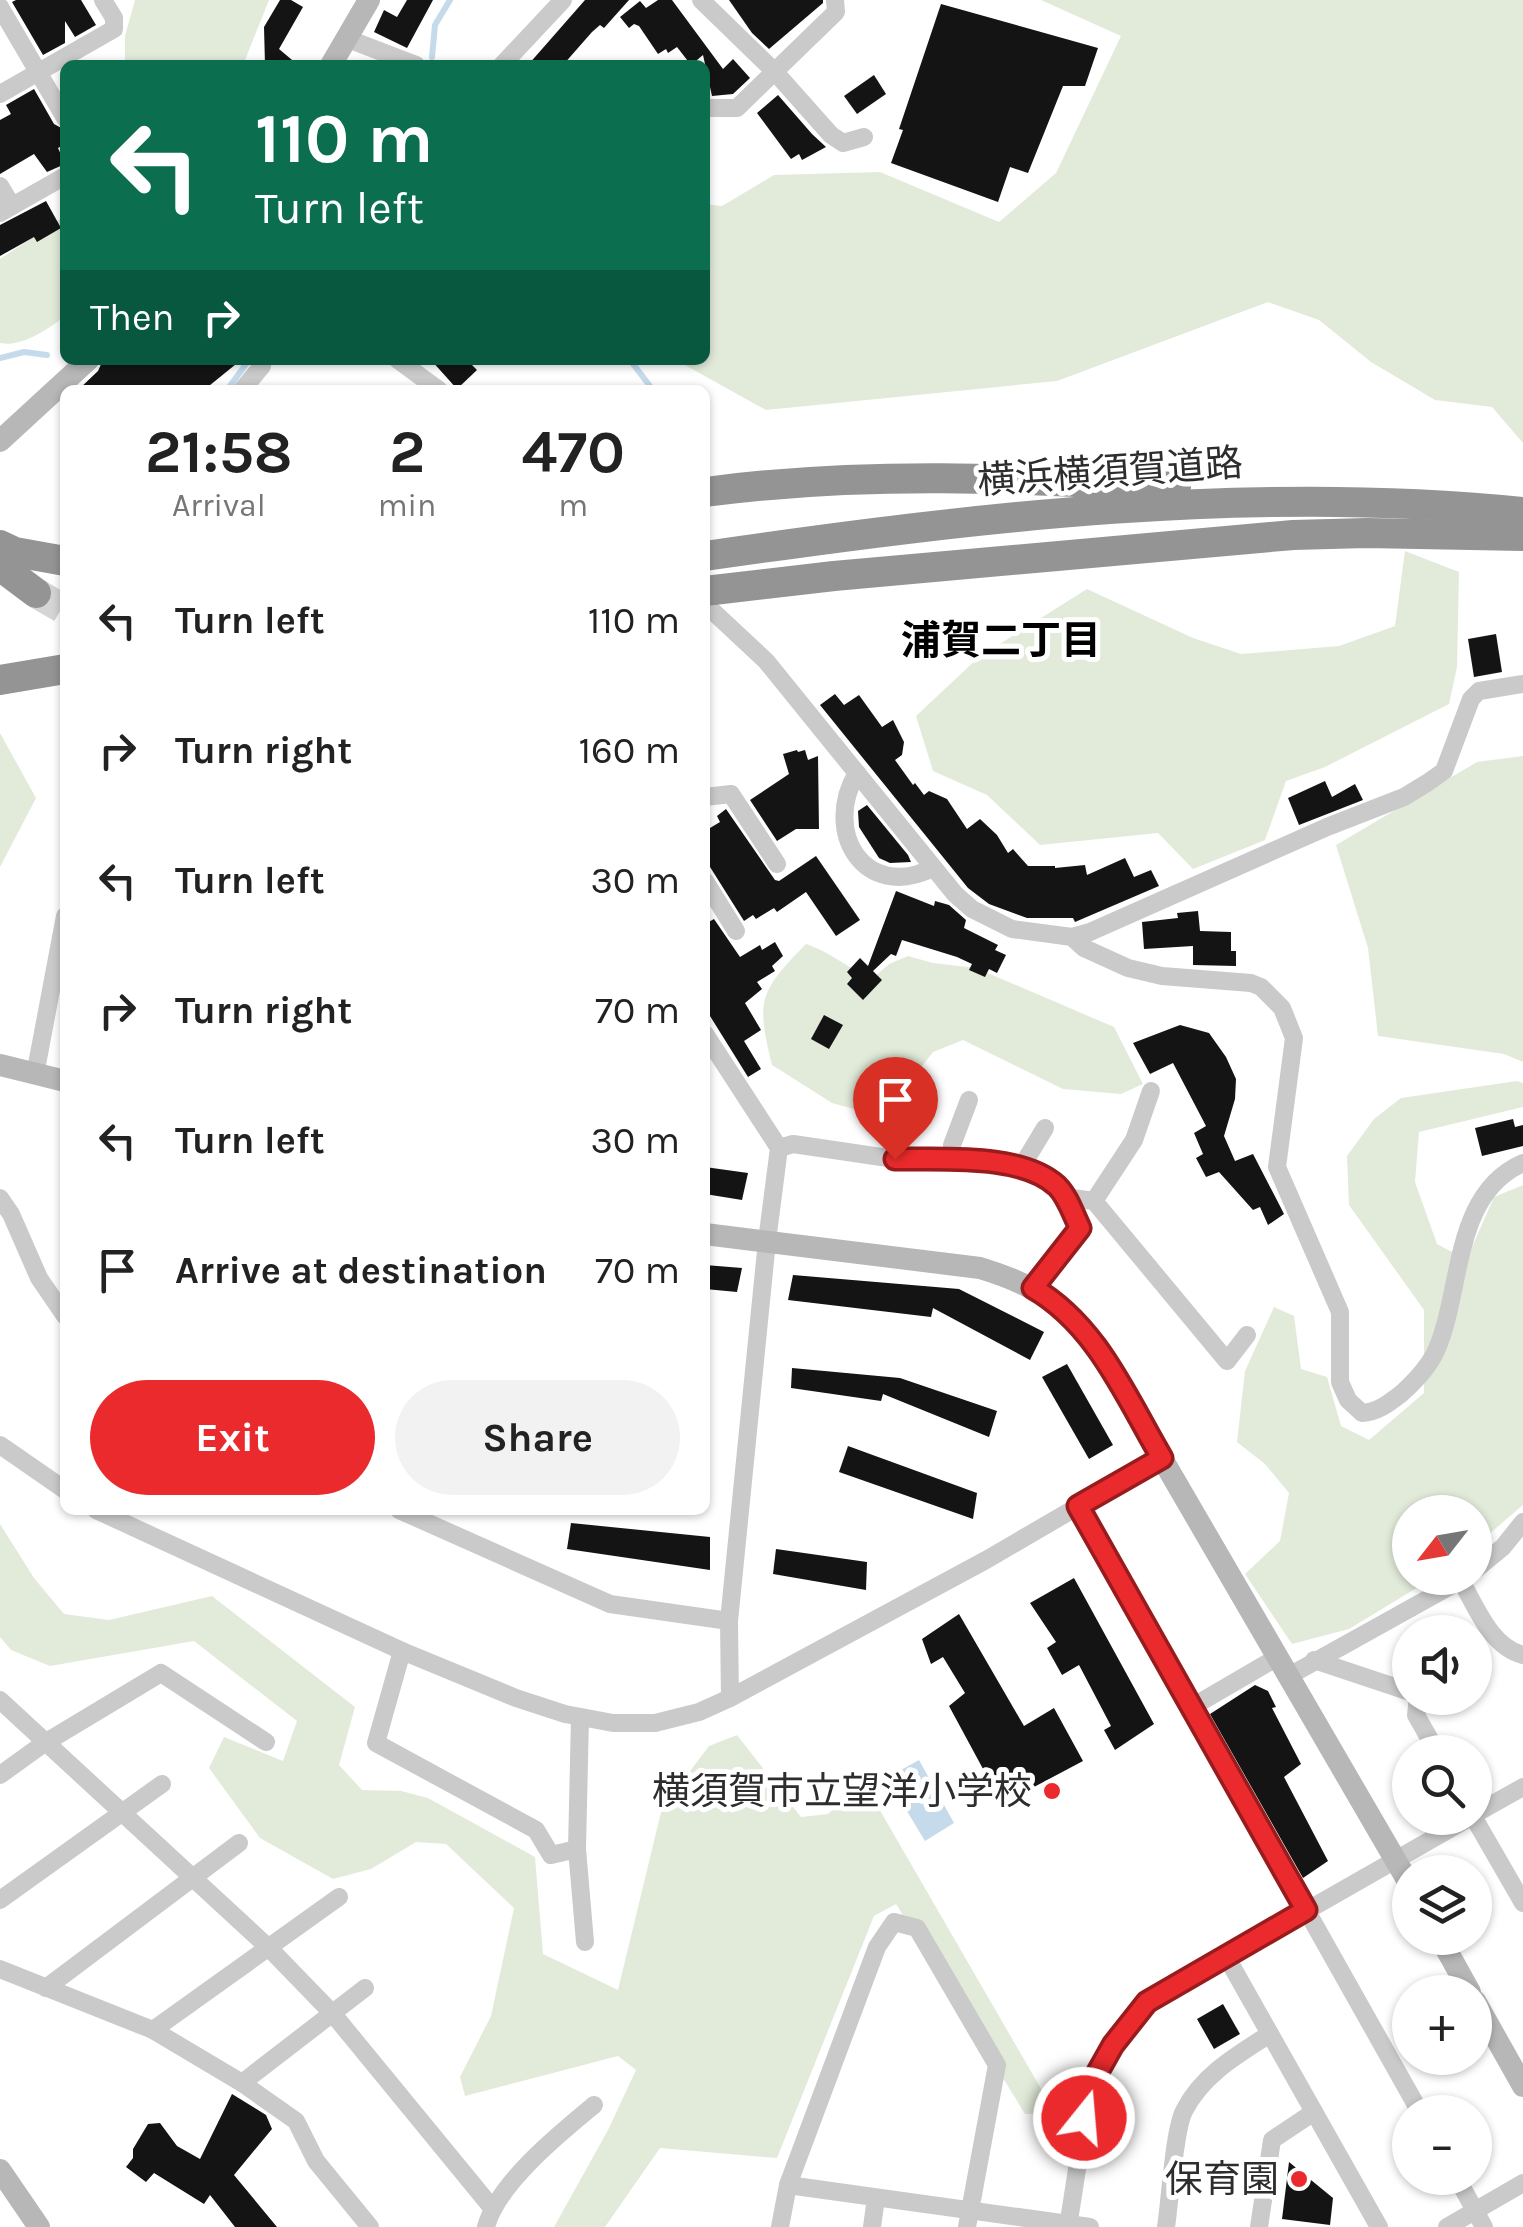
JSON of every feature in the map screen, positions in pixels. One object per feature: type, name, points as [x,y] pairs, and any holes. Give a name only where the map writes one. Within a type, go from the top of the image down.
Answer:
[{"type":"highway","points":[[710,492],[852,478],[984,476],[1189,487],[1354,488],[1523,502]]},
{"type":"highway","name":"横浜横須賀道路","points":[[710,567],[988,520],[1176,504],[1306,500],[1523,512]]},
{"type":"highway","name":"横浜横須賀道路","points":[[710,567],[1001,535],[1192,521],[1345,518],[1523,532]]},
{"type":"highway","points":[[710,568],[743,586],[1293,535],[1523,532]]},
{"type":"highway","points":[[0,545],[28,555],[60,559]]},
{"type":"highway","points":[[0,566],[36,593]]},
{"type":"highway","points":[[0,668],[60,658]]},
{"type":"highway","points":[[0,680],[60,669]]},
{"type":"street","points":[[60,60],[114,29],[114,18],[103,0]]},
{"type":"street","points":[[334,60],[369,0]]},
{"type":"street","points":[[507,60],[563,0]]},
{"type":"street","points":[[701,0],[776,72],[831,135],[844,144],[864,136]]},
{"type":"street","points":[[710,108],[738,108],[836,12],[835,0]]},
{"type":"street","points":[[0,7],[60,110]]},
{"type":"street","points":[[348,39],[403,60]]},
{"type":"street","points":[[0,94],[60,60]]},
{"type":"street","points":[[0,186],[6,209],[60,179]]},
{"type":"street","points":[[61,385],[83,365]]},
{"type":"street","points":[[246,385],[262,365]]},
{"type":"street","points":[[405,365],[433,385]]},
{"type":"street","points":[[0,441],[60,386]]},
{"type":"street","points":[[710,609],[766,662],[955,894],[1012,930],[1072,937],[1404,797],[1444,771],[1471,698],[1479,691],[1523,684]]},
{"type":"street","points":[[857,773],[843,808],[844,829],[857,858],[870,869],[894,877],[918,875],[933,868]]},
{"type":"street","points":[[710,796],[731,794],[777,864]]},
{"type":"street","points":[[710,889],[736,931]]},
{"type":"street","points":[[1072,937],[1084,948],[1128,968],[1162,976],[1251,983],[1261,987],[1282,1008],[1294,1038],[1277,1168],[1340,1312],[1340,1382],[1348,1400],[1362,1414],[1392,1401],[1424,1370],[1436,1351],[1468,1231],[1483,1195],[1496,1180],[1523,1163]]},
{"type":"street","points":[[35,1075],[60,942]]},
{"type":"street","points":[[710,1042],[779,1148],[728,1622],[730,1698]]},
{"type":"street","points":[[0,1066],[60,1079]]},
{"type":"street","points":[[1094,1200],[1134,1140],[1151,1091]]},
{"type":"street","points":[[952,1160],[952,1146],[969,1100]]},
{"type":"street","points":[[1022,1166],[1045,1128]]},
{"type":"street","points":[[779,1148],[793,1144],[895,1159],[1022,1166],[1055,1185],[1080,1228],[1033,1288]]},
{"type":"street","points":[[1065,1197],[1094,1200],[1227,1361],[1247,1336]]},
{"type":"street","points":[[0,1198],[39,1278],[60,1309]]},
{"type":"street","points":[[710,1235],[980,1268],[1020,1280],[1077,1321],[1096,1346],[1394,1855]]},
{"type":"street","points":[[0,1445],[60,1487]]},
{"type":"street","points":[[107,1515],[402,1651],[516,1698],[580,1718],[613,1723],[655,1722],[699,1712],[730,1698],[986,1560],[1162,1458]]},
{"type":"street","points":[[1078,1506],[1410,2095]]},
{"type":"street","points":[[410,1515],[610,1604],[728,1622]]},
{"type":"street","points":[[1492,1556],[1523,1522]]},
{"type":"street","points":[[1192,1706],[1282,1667],[1314,1660],[1432,1595]]},
{"type":"street","points":[[1475,1595],[1495,1640],[1523,1655]]},
{"type":"street","points":[[402,1651],[376,1743],[536,1830],[550,1855],[577,1849]]},
{"type":"street","points":[[1314,1660],[1392,1686]]},
{"type":"street","points":[[0,1775],[162,1673],[266,1742]]},
{"type":"street","points":[[0,1700],[269,1948],[333,2014],[489,2218],[542,2148],[594,2105]]},
{"type":"street","points":[[580,1718],[577,1849],[585,1942]]},
{"type":"street","points":[[0,1900],[162,1784]]},
{"type":"street","points":[[1492,1805],[1523,1787]]},
{"type":"street","points":[[1403,1855],[1439,1835]]},
{"type":"street","points":[[1484,1835],[1523,1903]]},
{"type":"street","points":[[46,1988],[239,1842]]},
{"type":"street","points":[[1068,2226],[1090,2086],[1113,2045],[1147,2002],[1392,1861]]},
{"type":"street","points":[[153,2030],[339,1898]]},
{"type":"street","points":[[780,2227],[788,2185],[877,1947],[894,1922],[918,1928],[996,2065],[968,2219]]},
{"type":"street","points":[[1226,1956],[1379,2227]]},
{"type":"street","points":[[0,1969],[153,2030],[242,2084],[296,2122],[316,2161],[370,2227]]},
{"type":"street","points":[[242,2084],[365,1988]]},
{"type":"street","points":[[1492,2031],[1523,2086]]},
{"type":"street","points":[[1166,2227],[1182,2114],[1203,2083],[1270,2034]]},
{"type":"street","points":[[1259,2227],[1272,2140],[1314,2112]]},
{"type":"street","points":[[0,2170],[40,2227]]},
{"type":"street","points":[[1447,2227],[1480,2219],[1523,2183]]},
{"type":"street","points":[[788,2185],[876,2198],[968,2219],[1090,2227]]},
{"type":"street","points":[[1466,2195],[1480,2219]]},
{"type":"street","points":[[872,2227],[876,2198]]},
{"type":"green space","points":[[135,0],[269,0],[245,60],[125,60],[125,36]]},
{"type":"green space","points":[[1041,0],[1523,0],[1523,443],[1492,407],[1435,400],[1371,362],[1319,320],[1268,302],[1057,381],[766,410],[685,365],[710,365],[710,205],[722,206],[774,175],[880,172],[999,222],[1056,173],[1121,36]]},
{"type":"green space","points":[[60,219],[60,320],[43,332],[8,344],[0,343],[0,259]]},
{"type":"green space","points":[[1405,551],[1459,572],[1457,667],[1449,704],[1325,767],[1286,781],[1265,840],[1193,869],[1158,833],[1040,845],[987,795],[933,771],[916,716],[979,657],[1087,589],[1193,638],[1241,654],[1339,646],[1395,626]]},
{"type":"green space","points":[[0,733],[36,798],[0,867]]},
{"type":"green space","points":[[1523,756],[1523,1062],[1504,1054],[1378,1036],[1368,948],[1336,845],[1477,762]]},
{"type":"green space","points":[[806,944],[872,979],[889,964],[908,956],[976,968],[1114,1027],[1143,1084],[1121,1094],[1063,1089],[963,1040],[933,1052],[883,1117],[832,1103],[772,1065],[764,1025],[765,998],[770,986]]},
{"type":"green space","points":[[1523,1083],[1523,1107],[1419,1132],[1415,1182],[1437,1244],[1469,1254],[1494,1197],[1523,1185],[1523,1505],[1492,1531],[1492,1495],[1392,1495],[1392,1595],[1405,1595],[1349,1629],[1292,1644],[1245,1574],[1280,1541],[1289,1493],[1265,1464],[1237,1442],[1245,1371],[1274,1307],[1294,1316],[1301,1369],[1327,1377],[1341,1426],[1369,1440],[1424,1393],[1424,1310],[1349,1205],[1347,1156],[1374,1119],[1401,1098]]},
{"type":"green space","points":[[0,1524],[34,1578],[64,1614],[109,1620],[212,1596],[355,1707],[339,1765],[362,1790],[401,1791],[428,1798],[535,1857],[543,1954],[618,1990],[662,1808],[709,1746],[737,1735],[801,1817],[828,1814],[863,1781],[1055,2113],[1025,2114],[896,1904],[874,1916],[777,2158],[660,2148],[605,2227],[554,2227],[636,2070],[618,2056],[465,2096],[460,2077],[491,2016],[514,1908],[446,1844],[416,1842],[371,1869],[333,1879],[260,1838],[209,1768],[224,1737],[283,1761],[297,1721],[194,1641],[50,1666],[11,1650],[0,1637]]},
{"type":"water","points":[[919,1760],[954,1823],[925,1841],[887,1778]]},
{"type":"building","points":[[81,0],[96,25],[75,37],[65,21],[65,43],[43,55],[12,2]]},
{"type":"building","points":[[280,0],[291,0],[303,7],[279,49],[292,60],[265,60],[264,27]]},
{"type":"building","points":[[407,0],[433,0],[407,48],[374,32],[384,10],[397,17]]},
{"type":"building","points":[[585,0],[629,0],[567,60],[532,60]]},
{"type":"building","points":[[658,0],[672,0],[723,69],[733,59],[750,78],[733,94],[712,96],[710,60],[704,60],[703,55],[687,60],[677,47],[658,54],[639,26],[629,28],[620,17],[640,1],[646,8]]},
{"type":"building","points":[[729,0],[823,3],[769,49],[752,33]]},
{"type":"building","points":[[941,4],[1098,48],[1085,86],[1063,86],[1028,173],[1010,167],[998,202],[891,163]]},
{"type":"building","points":[[874,75],[886,94],[857,114],[844,96]]},
{"type":"building","points":[[34,89],[54,124],[60,127],[60,166],[47,172],[34,154],[0,174],[0,120],[11,114],[6,105]]},
{"type":"building","points":[[778,95],[826,147],[802,160],[799,154],[791,159],[757,113]]},
{"type":"building","points":[[46,201],[60,229],[37,242],[34,237],[0,256],[0,225]]},
{"type":"building","points":[[101,365],[235,365],[210,385],[83,385]]},
{"type":"building","points":[[435,365],[472,365],[477,370],[461,385],[453,385]]},
{"type":"building","points":[[1496,634],[1502,672],[1474,677],[1468,639]]},
{"type":"building","points":[[835,694],[844,705],[859,695],[882,727],[893,720],[904,742],[902,755],[895,760],[913,785],[924,795],[929,791],[947,799],[967,829],[980,819],[1008,853],[1013,849],[1028,866],[1085,865],[1087,875],[1125,858],[1134,877],[1151,870],[1159,886],[1075,922],[1073,918],[1027,918],[989,904],[968,888],[820,705]]},
{"type":"building","points":[[805,750],[808,760],[818,756],[819,829],[796,829],[777,841],[750,800],[789,774],[783,754]]},
{"type":"building","points":[[1325,781],[1332,797],[1355,784],[1363,800],[1299,825],[1288,798]]},
{"type":"building","points":[[867,805],[911,862],[890,863],[879,858],[859,827],[858,811]]},
{"type":"building","points":[[726,809],[775,880],[816,856],[860,920],[836,936],[806,892],[777,912],[774,908],[744,921],[710,867],[710,828],[720,822],[717,816]]},
{"type":"building","points":[[896,891],[934,906],[935,901],[949,905],[966,920],[964,928],[998,945],[995,950],[1006,955],[997,973],[989,969],[985,977],[969,970],[972,964],[957,957],[902,940],[896,956],[891,954],[873,971],[882,980],[863,1000],[847,984],[852,978],[847,972],[860,958],[868,966]]},
{"type":"building","points":[[1198,911],[1200,931],[1231,932],[1236,966],[1193,965],[1193,946],[1144,949],[1142,922],[1178,918],[1177,913]]},
{"type":"building","points":[[714,919],[740,957],[760,945],[762,950],[775,942],[783,956],[772,966],[775,971],[757,982],[762,989],[745,1003],[761,1030],[744,1041],[761,1069],[748,1077],[710,1016],[710,921]]},
{"type":"building","points":[[824,1015],[843,1025],[829,1049],[811,1039]]},
{"type":"building","points":[[1180,1025],[1209,1033],[1236,1079],[1235,1099],[1224,1136],[1235,1161],[1253,1154],[1284,1214],[1268,1225],[1260,1207],[1253,1210],[1219,1172],[1206,1177],[1196,1158],[1203,1154],[1194,1133],[1206,1126],[1173,1063],[1150,1074],[1133,1043]]},
{"type":"building","points":[[1513,1119],[1515,1127],[1523,1125],[1523,1146],[1482,1156],[1475,1128]]},
{"type":"building","points":[[710,1168],[748,1173],[742,1200],[710,1195]]},
{"type":"building","points":[[710,1265],[742,1268],[737,1292],[710,1289]]},
{"type":"building","points":[[793,1275],[959,1289],[1044,1332],[1030,1360],[933,1308],[931,1317],[788,1300]]},
{"type":"building","points":[[1067,1364],[1113,1445],[1089,1459],[1042,1377]]},
{"type":"building","points":[[792,1368],[900,1378],[997,1411],[989,1437],[883,1394],[881,1401],[791,1388]]},
{"type":"building","points":[[848,1446],[977,1493],[973,1519],[839,1472]]},
{"type":"building","points":[[571,1523],[710,1537],[710,1570],[567,1549]]},
{"type":"building","points":[[776,1549],[867,1562],[866,1590],[773,1574]]},
{"type":"building","points":[[1074,1578],[1154,1724],[1115,1750],[1104,1730],[1111,1726],[1079,1665],[1062,1675],[1047,1648],[1056,1642],[1030,1603]]},
{"type":"building","points":[[959,1614],[1024,1726],[1054,1708],[1083,1761],[1002,1804],[949,1706],[965,1693],[943,1657],[931,1664],[922,1639]]},
{"type":"building","points":[[1255,1685],[1268,1691],[1276,1707],[1272,1708],[1301,1764],[1284,1777],[1328,1861],[1303,1878],[1210,1714]]},
{"type":"building","points":[[1223,2004],[1240,2034],[1214,2049],[1197,2019]]},
{"type":"building","points":[[232,2094],[266,2115],[272,2129],[234,2175],[277,2227],[235,2227],[210,2195],[204,2204],[154,2173],[146,2182],[126,2167],[148,2124],[160,2123],[177,2146],[200,2159]]},
{"type":"building","name":"保育園","points":[[1289,2162],[1333,2198],[1330,2225],[1282,2219]]},
{"type":"waterway","points":[[432,57],[435,25],[450,0]]},
{"type":"waterway","points":[[0,358],[24,352],[47,355]]},
{"type":"waterway","points":[[231,385],[245,365]]},
{"type":"waterway","points":[[634,365],[649,385]]},
{"type":"tunnel","points":[[36,593],[60,607]]},
{"type":"place","name":"横須賀市立望洋小学校","points":[[1052,1791]]},
{"type":"place","name":"保育園","points":[[1299,2179]]},
{"type":"district","name":"浦賀二丁目","points":[[1001,640]]},
{"type":"route","points":[[895,1159],[1022,1166],[1055,1185],[1065,1197],[1080,1228],[1033,1288],[1077,1321],[1096,1346],[1162,1458],[1078,1506],[1306,1910],[1147,2002],[1113,2045],[1090,2086],[1084,2118]]}]
